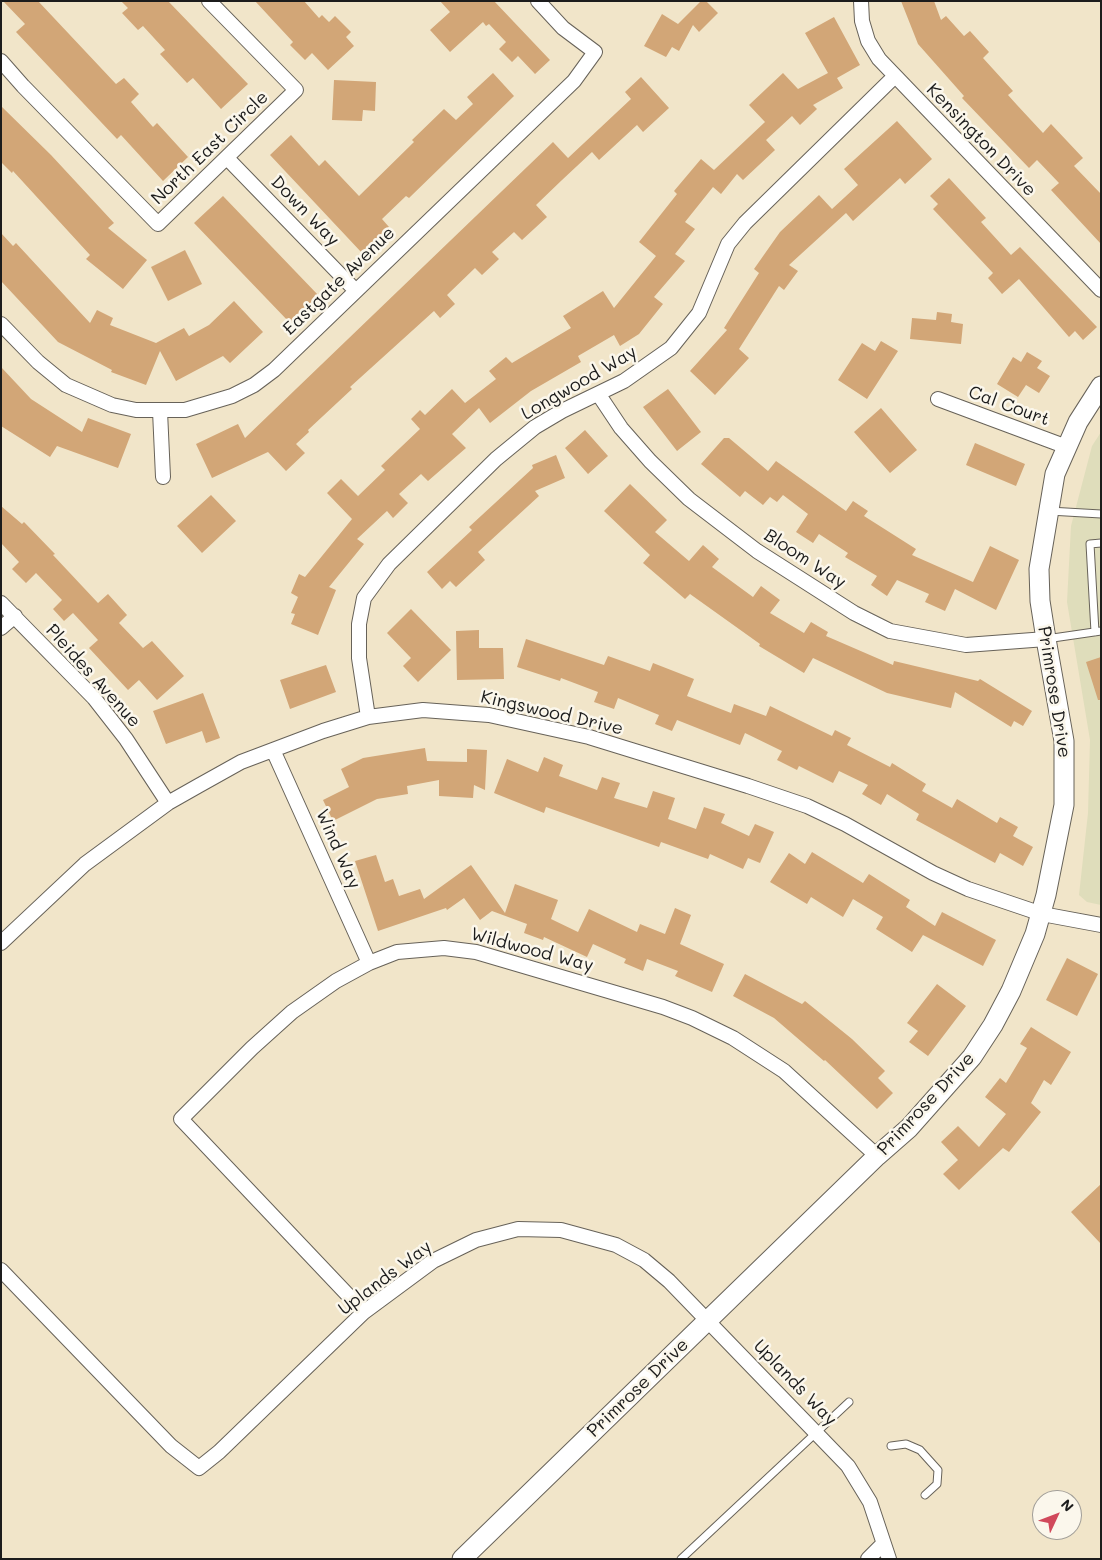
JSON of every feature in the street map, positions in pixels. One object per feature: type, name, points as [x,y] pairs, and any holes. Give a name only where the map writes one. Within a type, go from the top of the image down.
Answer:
[{"type":"street","name":"North East Circle","points":[[1,61],[22,86],[158,224],[296,90],[210,1]]},
{"type":"street","name":"Eastgate Avenue","points":[[1,324],[38,362],[66,385],[112,405],[160,412],[185,410],[209,405],[254,385],[274,370],[574,81],[595,52],[563,28],[538,1]]},
{"type":"street","name":"Kensington Drive","points":[[861,1],[862,21],[868,41],[879,59],[894,77],[1101,290]]},
{"type":"street","name":"Longwood Way","points":[[368,717],[359,658],[359,624],[364,598],[389,564],[496,459],[535,427],[562,411],[599,395],[632,376],[672,348],[699,313],[728,244],[745,223],[894,77]]},
{"type":"street","name":"Down Way","points":[[227,158],[356,290]]},
{"type":"street","name":"Primrose Drive","points":[[462,1559],[877,1156],[909,1128],[972,1057],[1011,991],[1029,952],[1042,914],[1064,804],[1064,741],[1040,601],[1039,569],[1055,474],[1078,422],[1101,386]]},
{"type":"street","name":"Bloom Way","points":[[599,395],[621,428],[650,461],[689,499],[758,552],[854,613],[890,631],[966,645],[1046,639]]},
{"type":"street","name":"Cal Court","points":[[938,400],[1067,447]]},
{"type":"street","points":[[160,412],[162,477]]},
{"type":"street","name":"Pleides Avenue","points":[[1,603],[94,698],[126,739],[168,803]]},
{"type":"street","points":[[1,628],[15,616]]},
{"type":"street","name":"Kingswood Drive","points":[[1,943],[85,864],[168,803],[241,762],[323,730],[368,717],[423,710],[489,715],[589,737],[807,806],[846,824],[933,873],[1004,903],[1042,914],[1101,925]]},
{"type":"street","name":"Wind Way","points":[[273,750],[369,963]]},
{"type":"street","name":"Wildwood Way","points":[[364,1312],[181,1119],[252,1048],[292,1012],[336,981],[369,963],[397,952],[444,948],[476,952],[663,1007],[733,1038],[784,1071],[877,1156]]},
{"type":"street","name":"Uplands Way","points":[[1,1270],[171,1446],[200,1468],[219,1452],[364,1312],[433,1261],[476,1240],[518,1229],[540,1228],[586,1236],[616,1245],[657,1270],[816,1431],[848,1466],[864,1488],[890,1559]]},
{"type":"street","points":[[868,1559],[884,1544]]},
{"type":"lane","points":[[1048,510],[1101,514]]},
{"type":"lane","points":[[1046,639],[1098,632],[1090,544],[1101,543]]},
{"type":"lane","points":[[681,1559],[849,1402]]},
{"type":"lane","points":[[891,1446],[906,1444],[920,1450],[938,1470],[937,1484],[925,1495]]},
{"type":"shaded area","points":[[1101,432],[1101,905],[1087,902],[1079,895],[1088,813],[1090,740],[1067,602],[1071,526],[1092,446]]},
{"type":"building","points":[[3,1],[38,1],[116,84],[124,78],[139,94],[131,102],[153,127],[157,123],[188,157],[163,181],[121,135],[117,139],[16,32],[25,24]]},
{"type":"building","points":[[121,1],[168,1],[248,84],[221,109],[193,78],[187,83],[160,54],[165,50],[143,26],[138,30],[122,13],[128,8]]},
{"type":"building","points":[[255,1],[304,1],[319,18],[322,15],[329,22],[335,16],[351,32],[346,37],[354,46],[328,70],[312,53],[305,60],[290,45],[293,42]]},
{"type":"building","points":[[440,1],[494,1],[550,60],[535,74],[518,56],[512,62],[499,49],[506,42],[489,24],[486,26],[483,22],[450,52],[430,30],[450,12]]},
{"type":"building","points":[[701,1],[706,1],[718,13],[699,32],[693,25],[679,51],[672,47],[666,57],[644,46],[662,14],[678,24]]},
{"type":"building","points":[[901,1],[934,1],[941,20],[946,16],[964,36],[970,31],[989,52],[983,58],[1013,91],[1008,95],[1043,133],[1051,124],[1083,158],[1074,166],[1101,194],[1101,244],[1051,190],[1059,183],[1037,160],[1029,168],[962,98],[964,96],[918,44]]},
{"type":"building","points":[[834,17],[860,65],[837,78],[843,88],[813,105],[817,109],[800,125],[792,116],[766,140],[775,150],[743,180],[737,174],[721,194],[713,187],[685,222],[695,229],[675,254],[685,261],[654,297],[663,304],[639,334],[620,346],[614,335],[578,356],[581,362],[531,391],[490,423],[479,408],[452,434],[466,448],[428,481],[421,474],[399,494],[408,503],[393,518],[387,511],[357,539],[364,544],[329,587],[336,590],[318,635],[291,624],[295,614],[291,613],[298,597],[291,593],[299,574],[305,577],[352,519],[327,493],[341,479],[358,496],[385,470],[381,466],[420,429],[411,419],[420,410],[425,415],[452,389],[465,403],[496,379],[489,371],[506,357],[512,363],[571,328],[563,316],[603,291],[614,308],[656,256],[639,242],[677,194],[674,191],[701,159],[714,170],[765,122],[749,105],[783,73],[798,89],[828,73],[805,33]]},
{"type":"building","points":[[493,73],[514,96],[409,198],[406,196],[382,219],[389,227],[362,253],[270,155],[291,135],[319,166],[325,160],[359,196],[414,142],[412,140],[444,109],[456,120],[473,104],[467,97]]},
{"type":"building","points":[[641,77],[669,108],[643,132],[637,125],[599,160],[592,152],[562,180],[536,205],[547,217],[522,240],[514,232],[492,252],[499,259],[482,275],[475,268],[447,295],[455,304],[440,318],[434,311],[350,387],[352,389],[308,430],[309,432],[296,444],[305,453],[286,471],[268,452],[212,478],[196,444],[238,424],[245,438],[553,142],[568,158],[631,99],[625,92]]},
{"type":"building","points":[[334,80],[376,82],[375,111],[363,110],[362,121],[332,120]]},
{"type":"building","points":[[1,106],[51,155],[114,223],[108,228],[147,260],[123,289],[86,259],[90,255],[13,171],[12,173],[1,162]]},
{"type":"building","points":[[897,121],[932,159],[905,184],[900,178],[853,221],[846,213],[789,265],[798,271],[784,290],[779,286],[739,349],[749,358],[715,395],[690,371],[727,330],[724,328],[759,273],[754,269],[780,232],[819,195],[832,209],[858,185],[844,169]]},
{"type":"building","points":[[949,178],[986,218],[981,222],[1011,255],[1020,247],[1097,327],[1083,340],[1075,331],[1069,337],[1019,279],[1002,294],[988,278],[993,273],[933,209],[938,204],[930,196]]},
{"type":"building","points":[[223,196],[319,296],[290,323],[194,223]]},
{"type":"building","points":[[1,233],[13,246],[16,243],[90,323],[97,310],[113,318],[110,325],[156,343],[184,328],[189,336],[209,325],[234,301],[263,332],[230,363],[223,356],[176,381],[160,351],[146,385],[111,372],[112,370],[58,342],[1,281]]},
{"type":"building","points":[[185,250],[202,284],[168,301],[151,267]]},
{"type":"building","points":[[937,312],[952,314],[951,322],[963,324],[961,344],[910,339],[912,318],[936,320]]},
{"type":"building","points":[[881,341],[898,351],[867,399],[838,380],[862,343],[875,351]]},
{"type":"building","points":[[1027,352],[1042,361],[1037,368],[1050,376],[1039,393],[1026,385],[1018,397],[997,384],[1013,357],[1021,362]]},
{"type":"building","points":[[1,367],[31,399],[82,432],[88,418],[131,434],[118,468],[57,446],[50,457],[1,426]]},
{"type":"building","points":[[668,389],[701,432],[677,451],[643,407]]},
{"type":"building","points":[[881,408],[917,450],[890,473],[854,432]]},
{"type":"building","points":[[585,430],[608,456],[588,474],[565,448]]},
{"type":"building","points":[[724,438],[729,438],[768,471],[776,461],[846,511],[853,501],[868,511],[864,516],[916,549],[912,555],[973,582],[990,546],[1019,560],[996,610],[955,589],[945,611],[925,602],[929,594],[897,580],[887,596],[871,585],[877,576],[845,557],[848,553],[819,534],[813,543],[796,532],[808,514],[783,495],[777,502],[770,497],[763,505],[745,491],[740,497],[701,464]]},
{"type":"building","points":[[975,443],[1025,464],[1016,486],[966,465]]},
{"type":"building","points":[[556,455],[565,478],[535,491],[539,496],[478,552],[485,560],[456,587],[450,581],[442,589],[427,572],[472,530],[469,527],[533,468],[532,465]]},
{"type":"building","points":[[630,484],[667,520],[655,532],[689,561],[703,545],[719,559],[712,567],[753,597],[761,586],[780,600],[770,613],[804,633],[811,622],[828,632],[826,636],[893,665],[894,661],[978,681],[980,679],[1032,711],[1023,726],[1014,721],[1011,727],[955,692],[951,708],[887,693],[813,658],[804,673],[759,646],[760,644],[690,594],[685,599],[643,563],[650,555],[604,511]]},
{"type":"building","points":[[211,495],[236,521],[202,553],[177,526]]},
{"type":"building","points":[[1,506],[22,524],[24,522],[98,603],[108,594],[127,615],[119,623],[143,648],[152,641],[184,676],[157,700],[139,680],[128,690],[89,648],[98,640],[73,613],[64,621],[53,609],[62,600],[36,573],[26,583],[12,569],[19,562],[1,543]]},
{"type":"building","points":[[411,609],[451,650],[418,682],[403,666],[411,658],[387,633]]},
{"type":"building","points":[[479,630],[479,648],[503,648],[504,679],[457,680],[456,631]]},
{"type":"building","points":[[526,639],[604,665],[608,656],[650,671],[653,663],[694,679],[687,696],[731,713],[734,704],[766,716],[770,706],[832,736],[835,730],[851,738],[847,745],[890,767],[892,763],[926,784],[922,791],[952,808],[957,799],[997,823],[1000,817],[1018,827],[1013,836],[1033,847],[1023,866],[1000,853],[995,863],[916,820],[919,814],[887,794],[881,805],[862,794],[868,785],[839,771],[833,783],[799,766],[797,770],[777,760],[782,751],[745,733],[740,745],[677,720],[672,731],[655,724],[659,715],[618,698],[614,709],[594,702],[598,692],[561,678],[560,681],[517,667]]},
{"type":"building","points":[[1101,657],[1101,700],[1098,700],[1086,662]]},
{"type":"building","points":[[326,665],[336,692],[290,709],[280,680]]},
{"type":"building","points":[[203,693],[220,738],[206,743],[202,731],[166,744],[153,711]]},
{"type":"building","points":[[425,748],[427,761],[467,762],[467,749],[487,750],[485,790],[474,785],[473,798],[439,796],[439,780],[407,786],[408,794],[377,799],[333,821],[323,800],[349,787],[341,769],[363,758]]},
{"type":"building","points":[[544,757],[563,765],[559,776],[597,790],[602,777],[620,783],[614,798],[647,808],[653,791],[675,798],[668,819],[696,829],[704,807],[725,814],[721,823],[749,836],[755,824],[774,832],[760,863],[748,858],[743,869],[710,854],[708,859],[661,842],[659,847],[546,807],[544,813],[494,793],[507,759],[538,772]]},
{"type":"building","points":[[812,852],[863,883],[869,874],[910,900],[906,907],[935,926],[942,912],[996,940],[983,966],[923,935],[912,952],[876,929],[883,917],[853,899],[843,917],[811,897],[807,904],[770,882],[789,853],[805,864]]},
{"type":"building","points":[[376,855],[385,882],[393,879],[399,896],[420,889],[424,899],[471,865],[505,913],[515,884],[558,900],[551,919],[578,932],[589,909],[637,932],[640,924],[665,934],[675,908],[691,915],[680,944],[724,964],[712,992],[675,976],[678,971],[647,959],[643,971],[624,963],[626,959],[593,944],[587,957],[544,937],[543,940],[524,933],[527,924],[492,911],[480,920],[464,898],[447,910],[446,908],[378,931],[355,861]]},
{"type":"building","points":[[1067,958],[1098,974],[1077,1016],[1046,1000]]},
{"type":"building","points":[[745,974],[802,1004],[805,1001],[852,1039],[885,1071],[878,1078],[893,1093],[877,1109],[825,1060],[774,1018],[733,996]]},
{"type":"building","points":[[937,984],[966,1006],[928,1056],[909,1042],[918,1031],[907,1023]]},
{"type":"building","points":[[1031,1027],[1071,1052],[1051,1085],[1044,1080],[1031,1103],[1041,1112],[1009,1152],[1003,1148],[959,1190],[943,1174],[958,1160],[941,1142],[958,1126],[979,1147],[1006,1114],[985,1097],[1000,1078],[1006,1083],[1027,1048],[1020,1044]]},
{"type":"building","points":[[1101,1184],[1101,1244],[1071,1212]]}]
